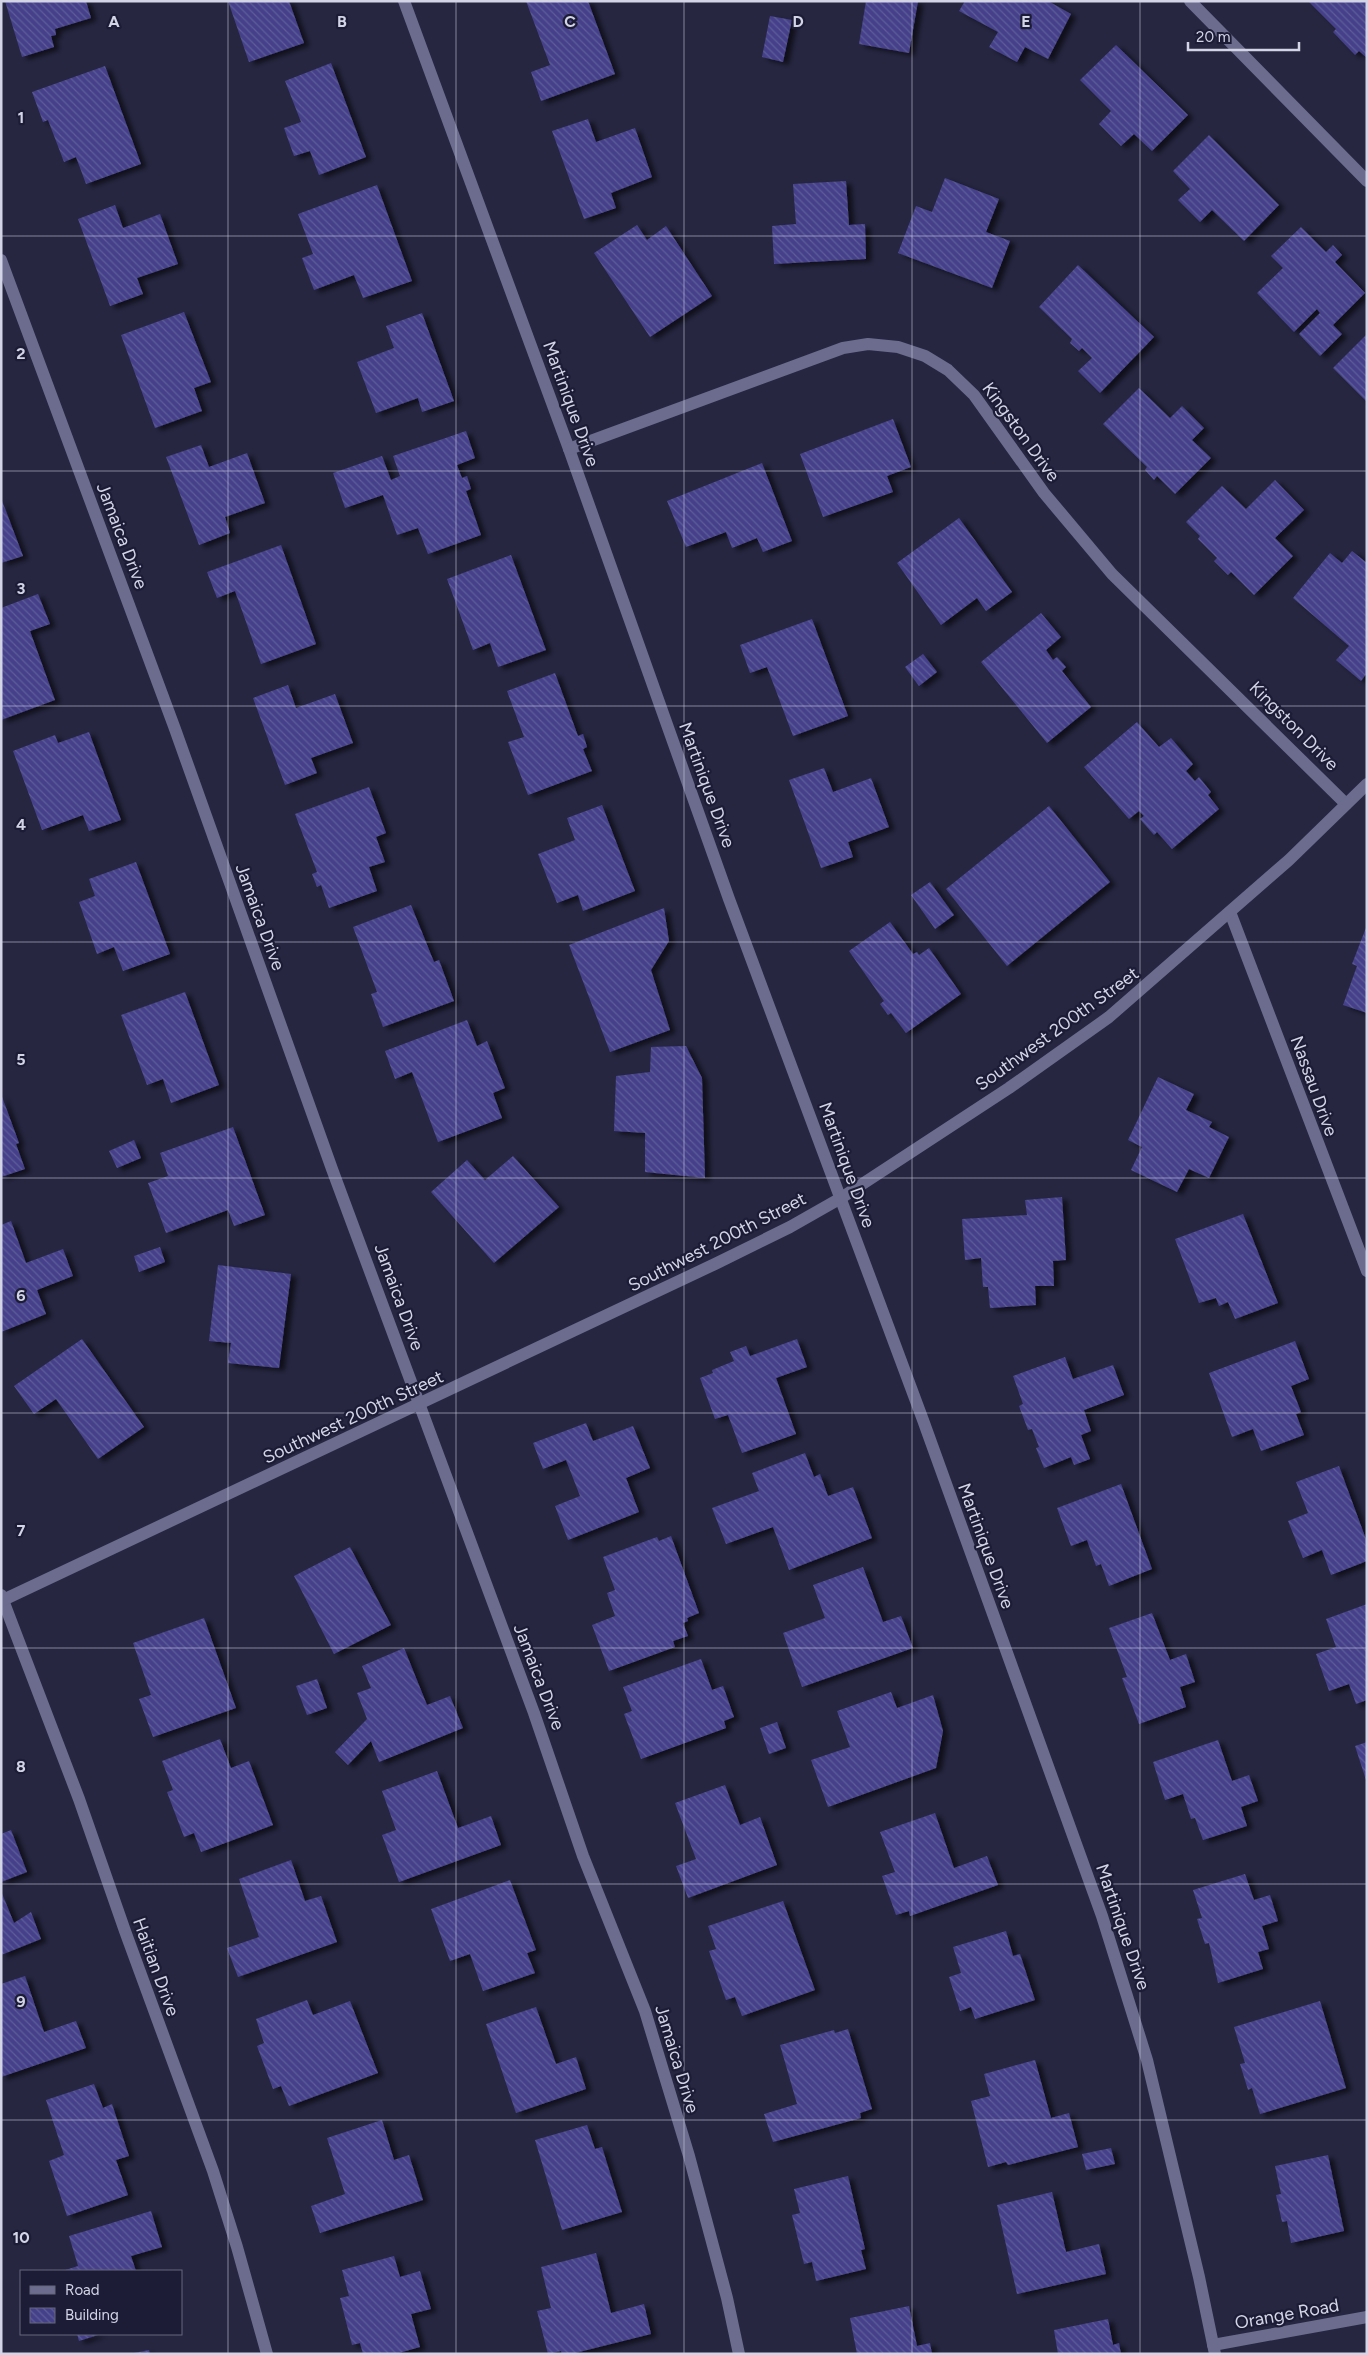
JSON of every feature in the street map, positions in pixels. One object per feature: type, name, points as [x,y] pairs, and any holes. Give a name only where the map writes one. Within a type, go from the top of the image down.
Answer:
[{"type":"street","name":"Martinique Drive","points":[[404,1],[569,449],[716,862],[1060,1797],[1126,1988],[1165,2130],[1214,2349]]},
{"type":"street","points":[[1190,1],[1367,181]]},
{"type":"street","name":"Jamaica Drive","points":[[1,260],[175,729],[329,1160],[550,1756],[583,1856],[645,2012],[688,2156],[727,2298],[739,2354]]},
{"type":"street","name":"Kingston Drive","points":[[569,449],[843,348],[862,345],[883,345],[925,356],[948,370],[974,395],[1044,493],[1112,574],[1346,804]]},
{"type":"street","name":"Southwest 200th Street","points":[[2,1599],[420,1405],[715,1264],[790,1227],[841,1198],[1009,1088],[1109,1017],[1230,912],[1367,784]]},
{"type":"street","name":"Nassau Drive","points":[[1230,912],[1367,1271]]},
{"type":"street","name":"Haitian Drive","points":[[2,1599],[79,1799],[213,2171],[237,2247],[266,2354]]},
{"type":"street","name":"Orange Road","points":[[1214,2349],[1367,2317]]},
{"type":"building","points":[[5,1],[86,1],[91,18],[55,29],[56,35],[51,36],[54,47],[22,57]]},
{"type":"building","points":[[228,1],[289,1],[304,43],[249,62]]},
{"type":"building","points":[[526,1],[588,1],[615,74],[541,101],[531,72],[550,65]]},
{"type":"building","points":[[866,1],[918,1],[909,53],[859,44]]},
{"type":"building","points":[[965,1],[1048,1],[1071,14],[1048,59],[1025,47],[1017,62],[989,47],[998,32],[959,11]]},
{"type":"building","points":[[1308,1],[1367,1],[1367,58],[1359,51],[1355,55],[1333,32],[1336,29]]},
{"type":"building","points":[[770,16],[792,20],[783,62],[762,57]]},
{"type":"building","points":[[1116,45],[1188,115],[1152,151],[1134,134],[1121,146],[1099,124],[1111,111],[1080,80]]},
{"type":"building","points":[[331,63],[366,157],[319,175],[310,151],[294,156],[284,128],[301,122],[285,81]]},
{"type":"building","points":[[105,66],[141,164],[86,184],[76,157],[64,162],[48,120],[43,122],[32,92]]},
{"type":"building","points":[[588,119],[596,142],[635,128],[652,177],[611,193],[616,208],[584,219],[552,131]]},
{"type":"building","points":[[1209,135],[1279,205],[1244,241],[1212,210],[1200,222],[1178,200],[1190,189],[1173,171]]},
{"type":"building","points":[[945,178],[999,199],[986,232],[1010,241],[992,288],[898,253],[916,206],[932,212]]},
{"type":"building","points":[[846,181],[849,225],[865,224],[866,259],[774,264],[772,226],[796,224],[793,184]]},
{"type":"building","points":[[377,185],[412,281],[363,298],[354,275],[314,290],[302,258],[313,254],[298,214]]},
{"type":"building","points":[[115,205],[123,228],[160,214],[178,264],[137,278],[143,294],[110,306],[78,219]]},
{"type":"building","points":[[637,225],[647,240],[666,226],[712,296],[650,337],[594,253]]},
{"type":"building","points":[[1301,227],[1326,252],[1333,245],[1342,255],[1335,262],[1365,293],[1333,325],[1342,334],[1320,356],[1299,334],[1320,313],[1317,309],[1294,332],[1257,293],[1283,268],[1271,256]]},
{"type":"building","points":[[1078,265],[1154,337],[1100,393],[1078,371],[1092,358],[1082,348],[1079,351],[1070,343],[1072,339],[1039,307]]},
{"type":"building","points":[[184,312],[211,382],[194,388],[202,411],[155,428],[121,335]]},
{"type":"building","points":[[422,313],[454,401],[422,412],[418,398],[376,413],[357,362],[394,348],[386,326]]},
{"type":"building","points":[[1367,334],[1367,402],[1333,368]]},
{"type":"building","points":[[1139,388],[1170,418],[1182,406],[1204,428],[1192,440],[1211,458],[1175,494],[1157,476],[1154,480],[1145,470],[1147,467],[1103,424]]},
{"type":"building","points":[[893,419],[911,467],[887,476],[893,492],[823,517],[800,454]]},
{"type":"building","points":[[466,431],[475,458],[457,465],[462,478],[467,476],[471,489],[466,491],[481,535],[428,554],[418,528],[397,535],[383,495],[345,508],[333,473],[382,456],[391,480],[400,476],[393,456]]},
{"type":"building","points":[[201,445],[209,467],[247,453],[265,503],[225,517],[230,533],[199,545],[166,457]]},
{"type":"building","points":[[762,463],[792,541],[763,552],[757,538],[732,548],[726,532],[686,547],[667,501]]},
{"type":"building","points":[[1275,480],[1304,510],[1275,538],[1293,556],[1254,595],[1231,572],[1228,575],[1214,561],[1217,558],[1198,539],[1200,536],[1186,522],[1222,486],[1246,509]]},
{"type":"building","points":[[1,498],[23,556],[1,563]]},
{"type":"building","points":[[959,518],[1012,592],[986,611],[977,598],[941,625],[897,563]]},
{"type":"building","points":[[281,545],[316,644],[261,664],[235,591],[217,598],[207,572]]},
{"type":"building","points":[[1352,551],[1367,563],[1367,673],[1361,681],[1336,660],[1349,646],[1293,598],[1330,553],[1342,563]]},
{"type":"building","points":[[511,555],[546,650],[498,667],[490,643],[473,650],[447,579]]},
{"type":"building","points":[[38,594],[50,624],[30,631],[55,700],[1,720],[1,608]]},
{"type":"building","points":[[1041,613],[1061,637],[1046,650],[1053,660],[1057,657],[1066,667],[1062,671],[1091,707],[1047,743],[981,662]]},
{"type":"building","points":[[812,619],[848,716],[793,736],[767,667],[750,673],[740,645]]},
{"type":"building","points":[[923,654],[937,672],[919,686],[905,667]]},
{"type":"building","points":[[555,673],[578,736],[583,734],[587,747],[583,749],[592,771],[528,795],[508,742],[524,737],[507,691]]},
{"type":"building","points":[[288,685],[296,708],[335,694],[353,743],[311,758],[317,773],[285,785],[253,698]]},
{"type":"building","points":[[1137,722],[1159,747],[1171,738],[1193,764],[1186,771],[1195,781],[1199,777],[1211,792],[1208,795],[1219,809],[1172,849],[1157,832],[1154,835],[1140,819],[1144,816],[1139,811],[1129,819],[1084,767]]},
{"type":"building","points":[[89,732],[121,820],[89,831],[83,815],[42,830],[13,751],[55,735],[58,743]]},
{"type":"building","points":[[824,768],[833,792],[871,778],[889,827],[848,842],[853,857],[821,868],[789,780]]},
{"type":"building","points":[[369,787],[386,833],[376,837],[385,862],[369,867],[377,891],[329,908],[321,885],[317,887],[312,874],[317,872],[295,814]]},
{"type":"building","points":[[602,805],[635,891],[583,911],[578,895],[557,903],[538,854],[575,840],[567,818]]},
{"type":"building","points":[[1049,806],[1110,882],[1007,966],[946,889]]},
{"type":"building","points":[[136,862],[170,954],[123,971],[114,947],[97,954],[79,902],[95,896],[89,879]]},
{"type":"building","points":[[930,882],[954,915],[935,929],[911,895]]},
{"type":"building","points":[[411,905],[434,962],[439,960],[454,1001],[383,1027],[371,994],[377,992],[353,927]]},
{"type":"building","points":[[664,908],[669,941],[651,970],[670,1030],[610,1052],[569,945]]},
{"type":"building","points":[[890,922],[913,954],[917,952],[919,955],[929,948],[961,994],[906,1033],[891,1013],[888,1015],[880,1004],[884,1001],[849,951]]},
{"type":"building","points":[[1367,925],[1367,1013],[1343,1005],[1357,966],[1352,964]]},
{"type":"building","points":[[185,992],[219,1085],[171,1103],[163,1079],[147,1085],[121,1015]]},
{"type":"building","points":[[467,1020],[477,1046],[487,1041],[505,1088],[493,1093],[502,1118],[438,1142],[412,1072],[395,1079],[385,1051]]},
{"type":"building","points":[[686,1046],[702,1078],[705,1178],[645,1172],[645,1133],[614,1131],[616,1076],[650,1072],[651,1047]]},
{"type":"building","points":[[1158,1077],[1194,1094],[1186,1110],[1212,1122],[1209,1127],[1229,1137],[1209,1178],[1189,1169],[1177,1192],[1131,1170],[1142,1147],[1128,1140]]},
{"type":"building","points":[[1,1094],[19,1143],[16,1144],[25,1169],[1,1177]]},
{"type":"building","points":[[233,1127],[265,1215],[234,1226],[228,1210],[166,1233],[148,1183],[168,1176],[160,1153]]},
{"type":"building","points":[[134,1140],[141,1158],[117,1168],[109,1151]]},
{"type":"building","points":[[513,1156],[559,1207],[494,1263],[431,1192],[467,1160],[485,1180]]},
{"type":"building","points":[[1062,1197],[1066,1260],[1053,1261],[1054,1286],[1035,1286],[1036,1305],[990,1308],[988,1287],[983,1287],[981,1258],[965,1260],[962,1219],[1027,1215],[1025,1200]]},
{"type":"building","points":[[1243,1214],[1278,1303],[1235,1319],[1228,1302],[1219,1306],[1216,1298],[1199,1303],[1175,1239]]},
{"type":"building","points":[[11,1221],[26,1263],[63,1249],[73,1276],[37,1290],[46,1314],[1,1332],[1,1225]]},
{"type":"building","points":[[160,1247],[165,1262],[139,1272],[134,1256]]},
{"type":"building","points":[[218,1265],[291,1274],[279,1368],[228,1363],[231,1343],[209,1341]]},
{"type":"building","points":[[82,1339],[144,1427],[98,1459],[56,1399],[34,1414],[14,1386]]},
{"type":"building","points":[[797,1339],[807,1367],[776,1378],[796,1434],[742,1453],[728,1415],[715,1419],[700,1378],[713,1373],[712,1370],[734,1361],[730,1352],[746,1346],[750,1356]]},
{"type":"building","points":[[1295,1341],[1309,1379],[1291,1386],[1301,1412],[1296,1414],[1304,1435],[1261,1451],[1253,1429],[1232,1437],[1209,1373]]},
{"type":"building","points":[[1065,1357],[1073,1379],[1113,1365],[1124,1395],[1084,1410],[1091,1431],[1081,1435],[1090,1459],[1074,1465],[1071,1457],[1044,1468],[1036,1448],[1039,1447],[1032,1429],[1028,1430],[1019,1406],[1023,1404],[1013,1376]]},
{"type":"building","points":[[586,1423],[593,1441],[633,1426],[650,1468],[626,1478],[639,1512],[568,1540],[555,1506],[580,1496],[566,1460],[543,1469],[533,1443]]},
{"type":"building","points":[[805,1453],[814,1477],[820,1474],[828,1496],[853,1487],[872,1538],[789,1570],[773,1527],[726,1544],[712,1508],[759,1491],[752,1473]]},
{"type":"building","points":[[1339,1466],[1367,1542],[1367,1561],[1331,1575],[1322,1550],[1303,1558],[1288,1521],[1308,1513],[1296,1482]]},
{"type":"building","points":[[1121,1484],[1152,1569],[1109,1586],[1101,1564],[1096,1566],[1087,1540],[1071,1546],[1057,1508]]},
{"type":"building","points":[[671,1536],[699,1613],[687,1618],[688,1621],[683,1623],[688,1636],[673,1641],[675,1647],[609,1671],[592,1625],[615,1616],[607,1593],[615,1590],[603,1557],[657,1537],[659,1541]]},
{"type":"building","points":[[350,1547],[391,1625],[334,1654],[294,1576]]},
{"type":"building","points":[[863,1567],[883,1622],[901,1616],[913,1648],[802,1687],[783,1633],[825,1618],[813,1585]]},
{"type":"building","points":[[1367,1604],[1367,1700],[1356,1704],[1349,1684],[1329,1691],[1316,1654],[1336,1647],[1326,1619]]},
{"type":"building","points":[[1152,1613],[1170,1660],[1186,1654],[1195,1682],[1180,1687],[1186,1707],[1139,1724],[1122,1678],[1127,1677],[1109,1628]]},
{"type":"building","points":[[204,1618],[236,1708],[153,1737],[139,1699],[151,1695],[133,1643]]},
{"type":"building","points":[[404,1648],[427,1705],[450,1696],[463,1728],[379,1762],[371,1741],[348,1765],[335,1752],[367,1719],[357,1693],[371,1688],[362,1666]]},
{"type":"building","points":[[701,1659],[712,1690],[723,1686],[734,1717],[724,1721],[726,1728],[641,1759],[624,1714],[632,1711],[623,1687]]},
{"type":"building","points":[[317,1679],[327,1708],[307,1715],[296,1686]]},
{"type":"building","points":[[891,1692],[897,1708],[933,1695],[943,1731],[936,1768],[828,1807],[811,1760],[850,1747],[837,1711]]},
{"type":"building","points":[[777,1722],[786,1748],[769,1754],[760,1728]]},
{"type":"building","points":[[220,1739],[231,1768],[249,1761],[273,1825],[201,1852],[194,1833],[184,1837],[167,1792],[173,1790],[162,1761]]},
{"type":"building","points":[[1218,1740],[1232,1781],[1249,1775],[1258,1801],[1241,1807],[1247,1826],[1203,1840],[1195,1818],[1191,1819],[1183,1794],[1165,1800],[1153,1762]]},
{"type":"building","points":[[1367,1742],[1367,1780],[1366,1780],[1355,1746]]},
{"type":"building","points":[[437,1771],[458,1828],[491,1816],[501,1845],[399,1882],[382,1835],[396,1830],[382,1791]]},
{"type":"building","points":[[725,1785],[740,1825],[760,1817],[777,1865],[688,1898],[676,1866],[696,1859],[675,1803]]},
{"type":"building","points":[[935,1813],[954,1868],[987,1856],[998,1885],[910,1916],[909,1911],[896,1915],[882,1876],[895,1872],[880,1832]]},
{"type":"building","points":[[11,1830],[27,1872],[1,1882],[1,1834]]},
{"type":"building","points":[[291,1860],[305,1901],[321,1896],[337,1942],[238,1977],[227,1948],[259,1937],[239,1879]]},
{"type":"building","points":[[1245,1874],[1254,1900],[1270,1895],[1278,1921],[1262,1926],[1269,1949],[1258,1952],[1263,1969],[1218,1983],[1209,1943],[1205,1944],[1197,1919],[1202,1918],[1193,1890]]},
{"type":"building","points":[[510,1880],[536,1950],[527,1953],[535,1973],[483,1991],[470,1954],[450,1961],[431,1909]]},
{"type":"building","points":[[1,1891],[14,1923],[31,1912],[41,1939],[1,1955]]},
{"type":"building","points":[[783,1901],[815,1990],[742,2016],[735,1997],[726,2000],[709,1951],[716,1949],[708,1926]]},
{"type":"building","points":[[1006,1931],[1013,1956],[1020,1954],[1035,2000],[975,2019],[971,2007],[960,2011],[949,1977],[961,1973],[953,1947]]},
{"type":"building","points":[[25,1976],[44,2032],[76,2021],[86,2048],[1,2077],[1,1984]]},
{"type":"building","points":[[307,2000],[313,2015],[350,2001],[378,2073],[289,2106],[281,2086],[273,2089],[257,2046],[264,2043],[256,2019]]},
{"type":"building","points":[[1320,2001],[1346,2088],[1260,2114],[1252,2088],[1248,2090],[1240,2064],[1245,2063],[1234,2027]]},
{"type":"building","points":[[536,2007],[556,2064],[576,2057],[586,2089],[516,2113],[486,2024]]},
{"type":"building","points":[[848,2029],[872,2109],[860,2113],[861,2118],[773,2142],[764,2114],[797,2104],[780,2045],[834,2030],[835,2033]]},
{"type":"building","points":[[1035,2060],[1051,2118],[1069,2113],[1078,2147],[1008,2165],[1006,2162],[988,2167],[971,2101],[990,2096],[984,2074]]},
{"type":"building","points":[[94,2084],[103,2108],[112,2104],[129,2156],[116,2160],[128,2195],[67,2216],[49,2161],[64,2155],[46,2100]]},
{"type":"building","points":[[382,2120],[394,2160],[409,2155],[423,2200],[320,2233],[311,2206],[345,2194],[327,2138]]},
{"type":"building","points":[[587,2125],[595,2149],[602,2147],[622,2212],[562,2230],[535,2140]]},
{"type":"building","points":[[1111,2148],[1115,2164],[1086,2170],[1082,2154]]},
{"type":"building","points":[[1328,2155],[1344,2231],[1291,2243],[1287,2221],[1282,2222],[1276,2195],[1281,2194],[1275,2166]]},
{"type":"building","points":[[848,2176],[865,2249],[861,2250],[866,2269],[816,2281],[812,2262],[804,2264],[792,2215],[800,2213],[794,2189]]},
{"type":"building","points":[[1052,2192],[1066,2252],[1099,2244],[1106,2274],[1017,2294],[997,2205]]},
{"type":"building","points":[[151,2211],[162,2247],[131,2256],[136,2270],[65,2270],[78,2266],[69,2236]]},
{"type":"building","points":[[596,2253],[611,2313],[644,2304],[651,2334],[571,2354],[562,2354],[561,2351],[548,2354],[537,2311],[551,2308],[541,2267]]},
{"type":"building","points":[[394,2256],[400,2277],[420,2271],[431,2309],[411,2314],[420,2347],[395,2354],[363,2354],[360,2343],[352,2345],[340,2298],[349,2296],[342,2270]]},
{"type":"building","points":[[909,2306],[917,2346],[930,2343],[932,2354],[857,2354],[850,2318]]},
{"type":"building","points":[[1108,2319],[1113,2345],[1119,2343],[1121,2354],[1058,2354],[1054,2330]]},
{"type":"building","points":[[77,2335],[98,2335],[79,2341]]},
{"type":"building","points":[[149,2350],[150,2354],[134,2354],[134,2353]]}]
